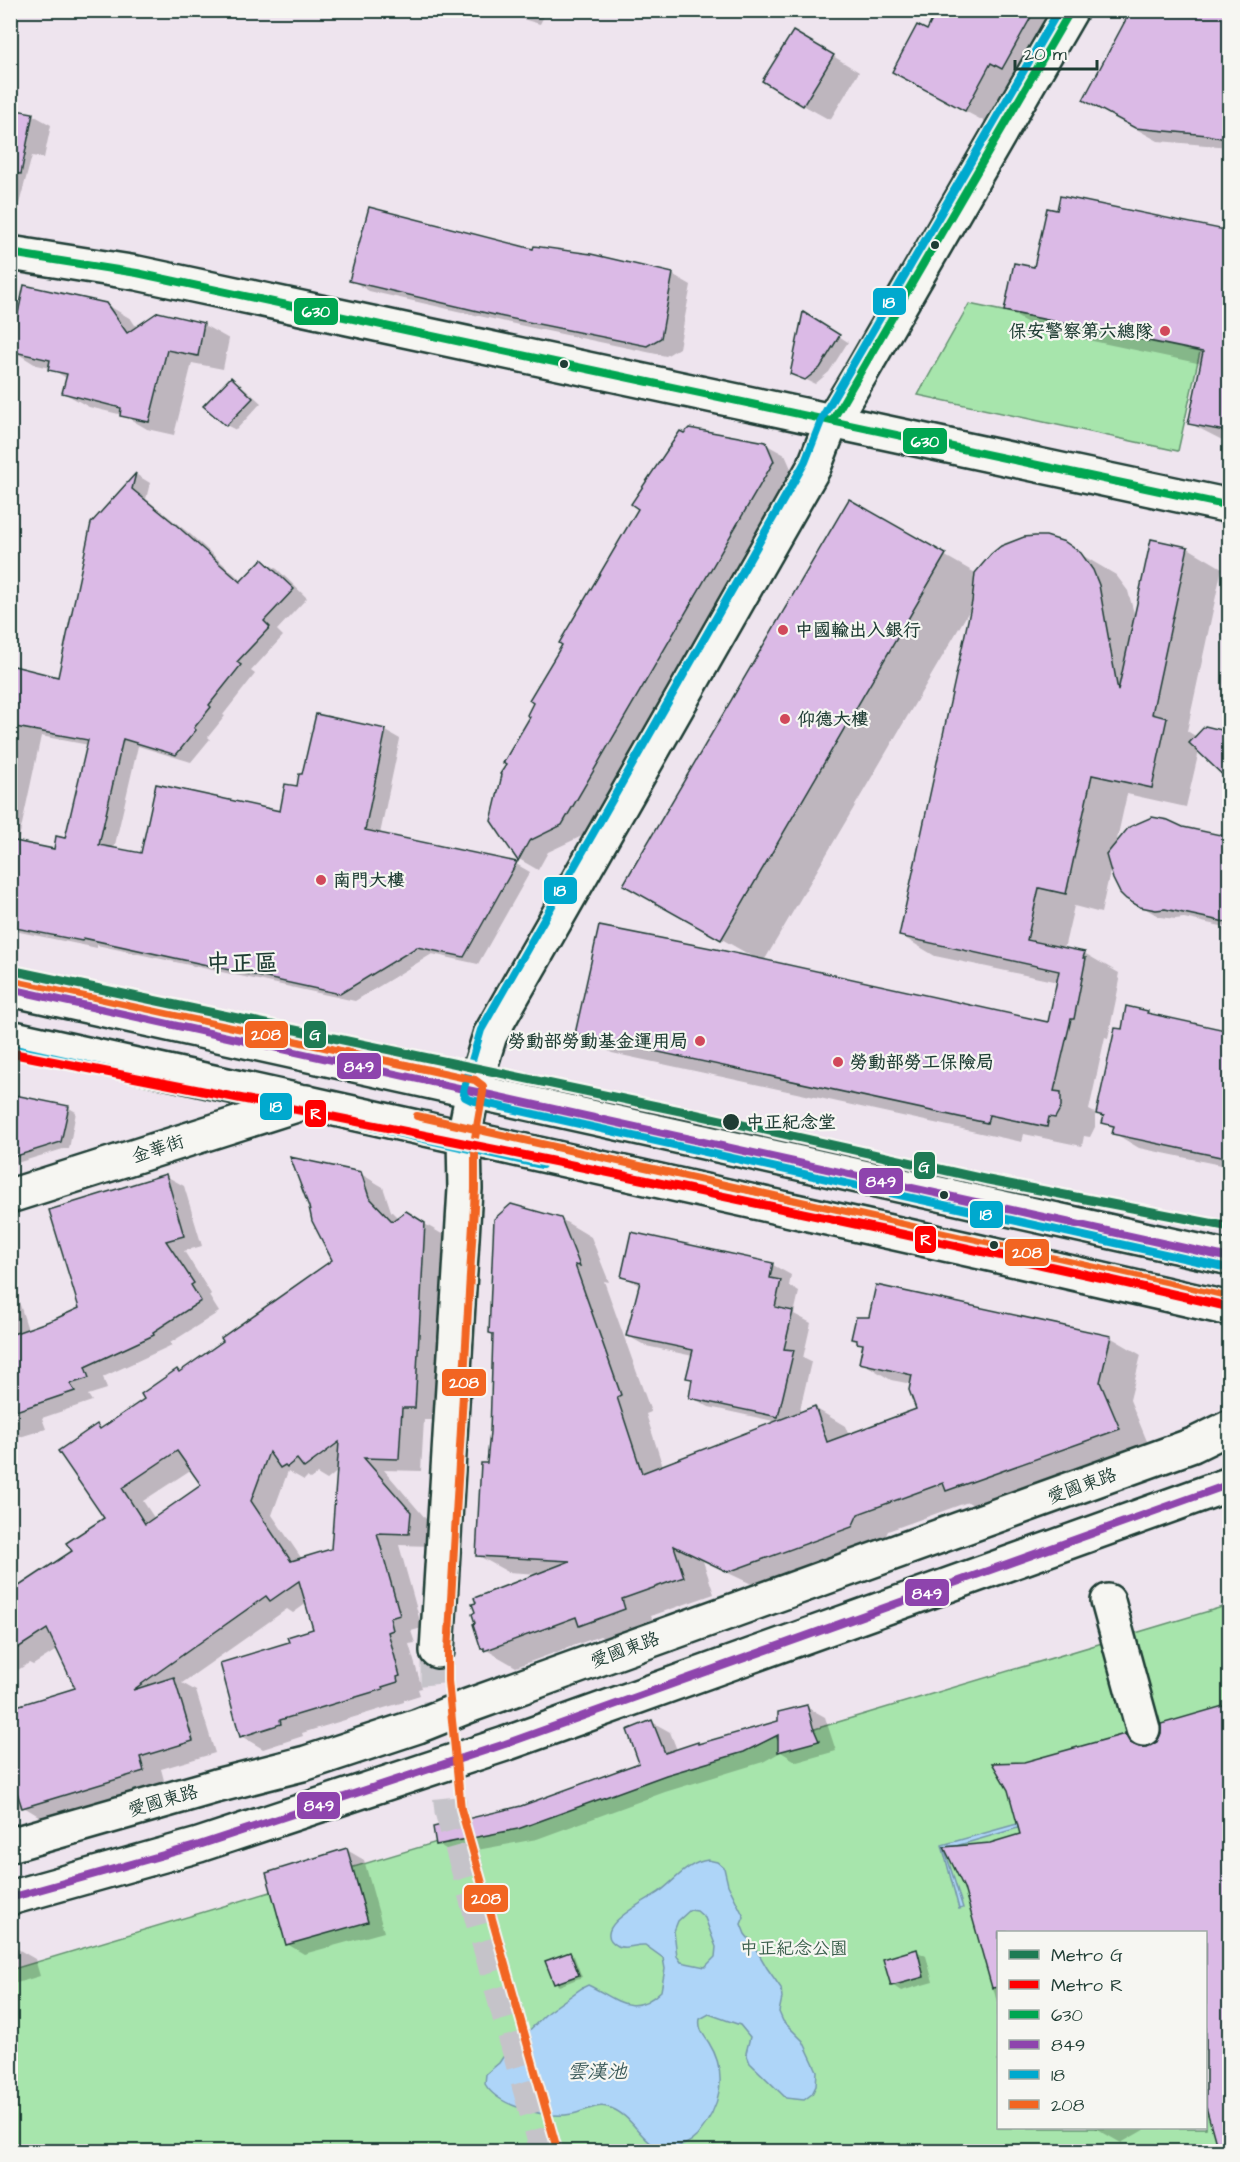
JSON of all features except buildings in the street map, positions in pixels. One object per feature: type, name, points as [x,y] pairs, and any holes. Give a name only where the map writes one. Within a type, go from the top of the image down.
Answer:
[{"type":"street","points":[[437,1651],[465,1189],[464,1137],[473,1090],[490,1035],[814,467],[832,421],[1071,10]]},
{"type":"street","points":[[10,253],[137,273],[1230,506]]},
{"type":"street","points":[[10,989],[1230,1258]]},
{"type":"street","points":[[10,1037],[1230,1309]]},
{"type":"street","name":"金華街","points":[[10,1196],[306,1102]]},
{"type":"street","name":"愛國東路","points":[[10,1845],[216,1786],[306,1763],[418,1726],[1193,1445],[1230,1427]]},
{"type":"street","points":[[10,1898],[198,1845],[505,1744],[1230,1484]]},
{"type":"street","points":[[1108,1601],[1143,1729]]},
{"type":"green space","points":[[969,304],[1200,352],[1178,451],[918,395]]},
{"type":"green space","name":"中正紀念公園","points":[[1229,1605],[1229,2151],[11,2151],[10,1970],[754,1747],[776,1736],[778,1740]]},
{"type":"water","points":[[1017,1824],[1018,1828],[956,1846],[944,1847],[963,1908],[959,1909],[942,1845]]},
{"type":"water","name":"雲漢池","points":[[708,1860],[717,1862],[724,1868],[728,1885],[744,1917],[741,1924],[745,1934],[781,1988],[782,1998],[779,2012],[783,2021],[803,2041],[817,2071],[816,2086],[812,2094],[804,2100],[786,2098],[750,2063],[746,2053],[750,2037],[740,2025],[709,2014],[700,2019],[700,2026],[719,2067],[719,2091],[705,2125],[697,2136],[683,2145],[663,2149],[654,2146],[626,2117],[607,2107],[594,2107],[572,2114],[550,2115],[524,2110],[491,2092],[485,2084],[486,2074],[548,2012],[582,1988],[588,1985],[616,2000],[633,2005],[651,1999],[661,1991],[665,1969],[663,1958],[645,1945],[618,1946],[610,1939],[609,1932],[622,1916],[659,1892],[687,1868]],"holes":[[[690,1910],[697,1911],[705,1918],[716,1947],[715,1957],[705,1967],[681,1962],[677,1956],[674,1931],[678,1921]]]},
{"type":"tunnel","points":[[437,1651],[437,1682],[451,1811],[547,2152]]},
{"type":"metro line","name":"G","points":[[10,970],[685,1112],[988,1180],[1230,1227]]},
{"type":"metro line","name":"R","points":[[10,1053],[774,1207],[1230,1307]]},
{"type":"transit line","name":"18","points":[[1059,10],[823,416],[805,462],[481,1030],[463,1091],[465,1097],[471,1100],[1228,1268]]},
{"type":"transit line","name":"630","points":[[832,421],[1071,10]]},
{"type":"transit line","name":"630","points":[[10,253],[137,273],[1230,506]]},
{"type":"transit line","name":"208","points":[[12,979],[475,1080],[483,1086],[475,1138],[475,1190],[448,1681],[461,1809],[557,2149]]},
{"type":"transit line","name":"849","points":[[10,989],[1230,1258]]},
{"type":"transit line","name":"18","points":[[10,1048],[542,1165]]},
{"type":"transit line","name":"208","points":[[417,1116],[1230,1298]]},
{"type":"transit line","name":"849","points":[[10,1898],[199,1845],[505,1744],[1230,1484]]},
{"type":"place","name":"保安警察第六總隊","points":[[1165,331]]},
{"type":"place","name":"中國輸出入銀行","points":[[783,630]]},
{"type":"place","name":"仰德大樓","points":[[785,719]]},
{"type":"place","name":"南門大樓","points":[[321,880]]},
{"type":"place","name":"勞動部勞動基金運用局","points":[[700,1041]]},
{"type":"place","name":"勞動部勞工保險局","points":[[838,1062]]},
{"type":"place","name":"中正紀念堂","points":[[731,1122]]},
{"type":"district","name":"中正區","points":[[242,964]]}]
